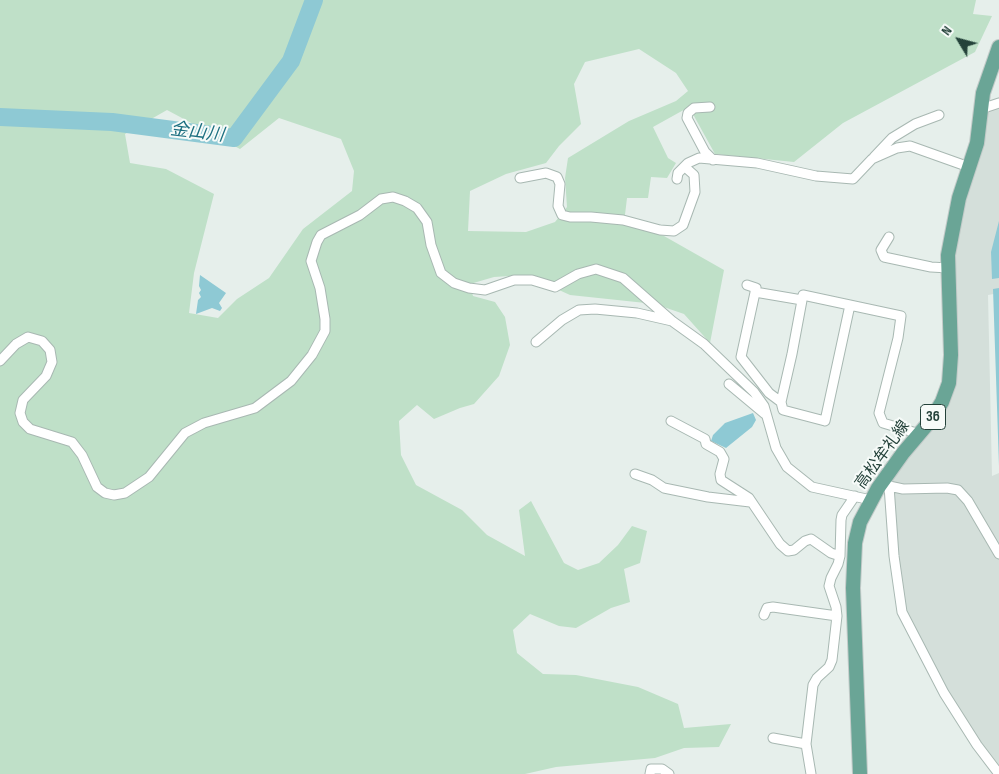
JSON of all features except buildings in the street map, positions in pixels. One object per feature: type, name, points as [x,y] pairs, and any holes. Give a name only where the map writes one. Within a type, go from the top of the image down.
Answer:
[{"type":"main road","name":"高松牟礼線","points":[[860,774],[853,565],[855,543],[860,522],[871,500],[887,483],[931,420],[942,402],[949,383],[951,356],[948,268],[954,217],[977,143],[983,93],[999,47]]},
{"type":"street","points":[[981,110],[999,103]]},
{"type":"street","points":[[710,107],[694,108],[688,113],[687,118],[704,152],[714,160]]},
{"type":"street","points":[[677,179],[678,173],[685,166],[699,158],[757,163],[816,176],[854,179],[892,138],[916,124],[939,115]]},
{"type":"street","points":[[872,159],[897,148],[910,146],[969,167]]},
{"type":"street","points":[[520,178],[546,173],[557,177],[560,184],[558,206],[562,215],[623,220],[660,230],[674,231],[683,225],[695,192],[694,175],[685,166]]},
{"type":"street","points":[[0,361],[16,344],[28,337],[42,341],[50,350],[52,362],[46,376],[23,400],[20,413],[23,422],[30,429],[72,442],[82,455],[97,487],[105,493],[114,495],[125,493],[149,477],[186,433],[204,423],[255,408],[291,381],[312,355],[325,331],[320,288],[310,261],[317,242],[321,235],[360,215],[381,199],[392,197],[405,201],[417,208],[427,222],[431,245],[441,273],[454,283],[469,288],[485,290],[514,280],[532,280],[555,287],[578,274],[596,269],[623,278],[672,321],[704,344],[754,392],[764,406],[776,448],[787,467],[812,487],[871,500]]},
{"type":"street","points":[[889,237],[882,250],[884,257],[931,267],[948,268]]},
{"type":"street","points":[[748,285],[756,288],[741,357],[769,392],[781,402]]},
{"type":"street","points":[[755,292],[802,300]]},
{"type":"street","points":[[850,306],[825,421],[783,410],[781,402],[803,295],[900,316],[898,338],[879,413],[883,423],[920,434]]},
{"type":"street","points":[[536,342],[562,320],[579,310],[595,309],[637,313],[672,321]]},
{"type":"street","points":[[729,384],[767,416]]},
{"type":"street","points":[[670,421],[705,439],[706,444],[720,452],[724,459],[720,474],[721,480],[748,498],[780,544],[788,551],[794,550],[805,541],[811,539],[831,553],[840,556]]},
{"type":"street","points":[[635,474],[652,480],[664,488],[751,502]]},
{"type":"street","points":[[997,771],[977,745],[944,693],[902,612],[887,483],[903,489],[946,488],[958,490],[968,501],[999,554]]},
{"type":"street","points":[[811,774],[806,744],[813,685],[817,678],[829,667],[832,660],[837,616],[829,586],[840,556],[840,520],[844,509],[855,496]]},
{"type":"street","points":[[764,615],[767,608],[773,607],[837,616]]},
{"type":"street","points":[[773,738],[806,744]]},
{"type":"street","points":[[650,774],[651,769],[662,769],[669,774]]},
{"type":"shaded area","points":[[999,97],[999,293],[988,295],[992,476],[999,473],[999,773],[947,697],[902,612],[887,483],[934,415],[951,355],[948,255],[981,109]]},
{"type":"green space","points":[[0,0],[976,0],[973,14],[992,16],[975,52],[843,123],[794,162],[715,154],[689,107],[653,127],[668,158],[676,163],[667,178],[651,177],[648,198],[627,198],[624,223],[664,236],[724,270],[710,343],[684,314],[655,304],[570,295],[526,275],[494,277],[470,284],[473,296],[495,302],[505,317],[510,345],[499,376],[474,404],[434,419],[417,405],[399,421],[401,455],[416,485],[462,510],[487,535],[525,556],[519,510],[531,501],[564,563],[578,570],[599,563],[618,545],[632,526],[647,531],[640,563],[624,569],[630,602],[611,608],[576,628],[559,626],[530,614],[513,630],[517,653],[543,674],[576,675],[638,687],[678,704],[684,728],[731,724],[719,747],[684,748],[655,758],[556,767],[525,774],[0,774]],"holes":[[[639,49],[676,73],[688,91],[676,101],[629,121],[568,158],[565,178],[567,207],[555,222],[526,232],[468,231],[470,191],[506,174],[546,163],[559,146],[581,124],[574,84],[585,62]],[[167,110],[240,149],[279,118],[341,139],[354,171],[352,191],[303,229],[269,278],[237,299],[218,318],[189,313],[194,273],[214,194],[166,169],[130,163],[125,134]]]},
{"type":"water","points":[[999,221],[999,278],[992,279],[991,252]]},
{"type":"water","points":[[200,275],[226,293],[219,303],[222,308],[220,311],[212,308],[196,314],[198,300],[201,297],[199,293],[201,290],[199,286]]},
{"type":"water","points":[[999,288],[999,466],[993,289]]},
{"type":"water","points":[[753,413],[756,420],[752,427],[726,448],[711,441],[713,435],[725,423]]},
{"type":"waterway","name":"金山川","points":[[0,117],[112,122],[234,138],[291,61],[314,0]]}]
